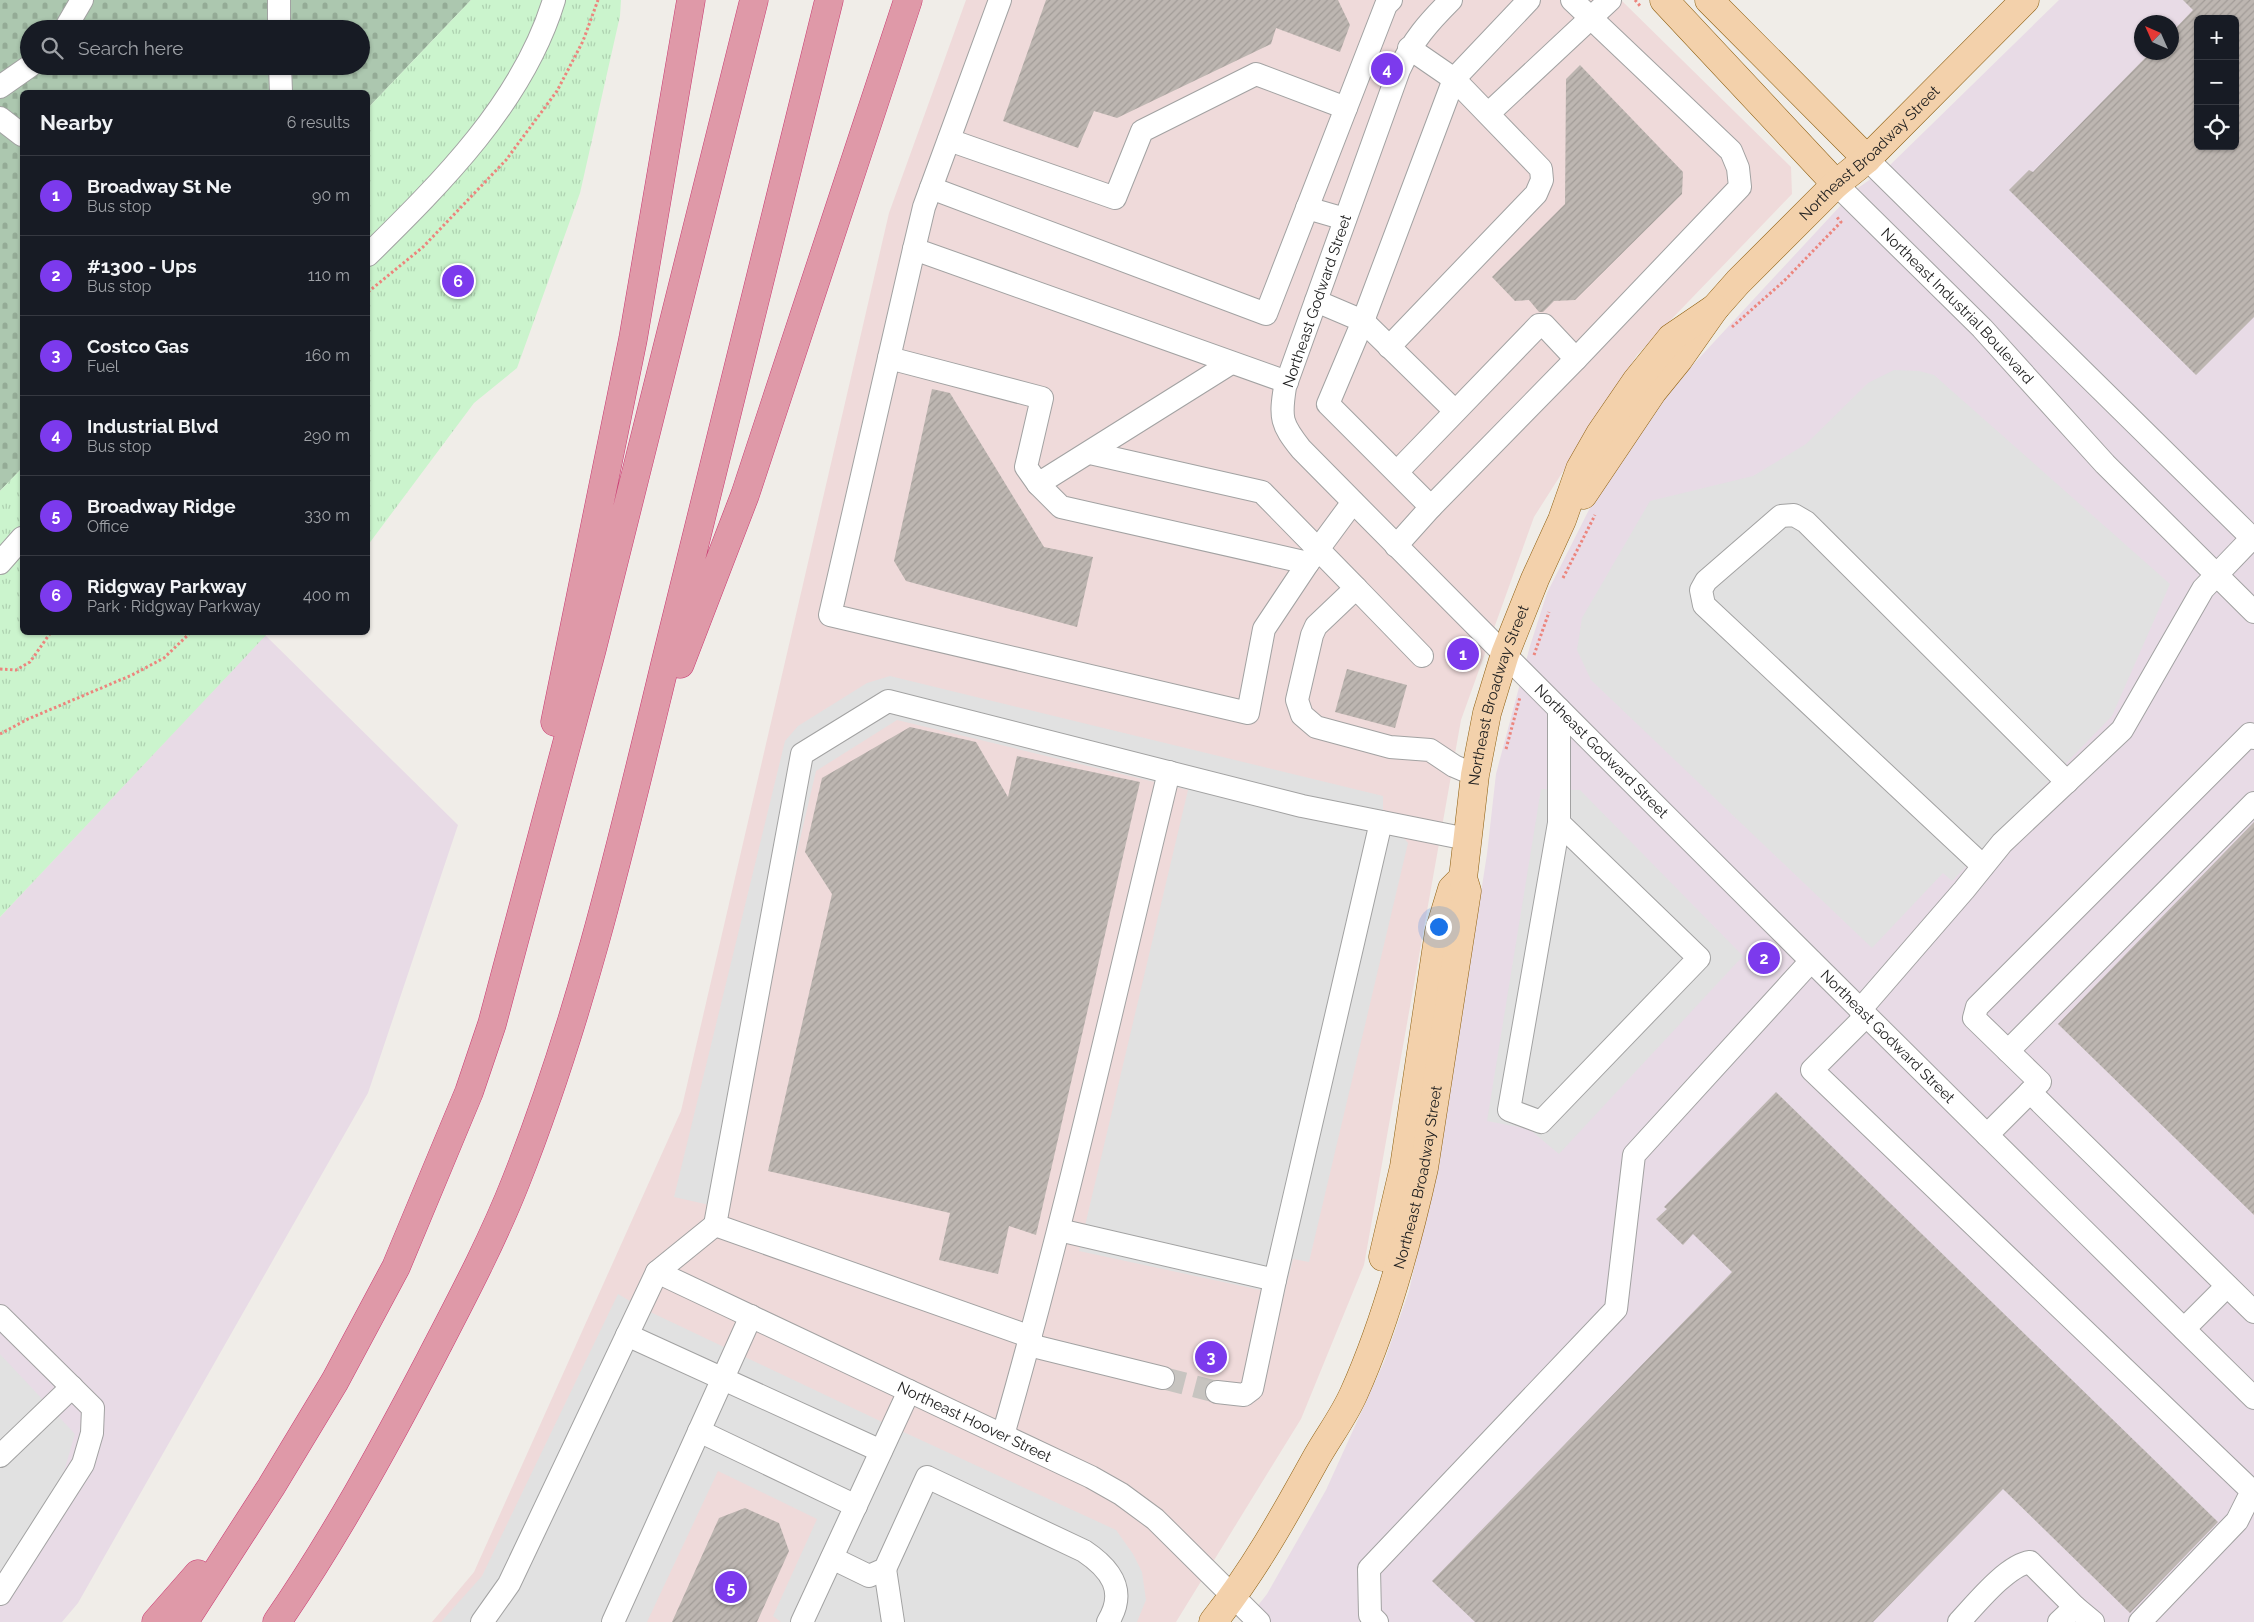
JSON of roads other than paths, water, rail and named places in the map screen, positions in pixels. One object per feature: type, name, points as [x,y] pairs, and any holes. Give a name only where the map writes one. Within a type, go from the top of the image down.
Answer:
[{"type":"highway","points":[[492,1024],[616,430],[691,0]]},
{"type":"highway","points":[[184,1622],[271,1487],[335,1381],[396,1267],[469,1092],[492,1024],[592,649],[754,0]]},
{"type":"highway","points":[[277,1622],[301,1587],[354,1500],[465,1293],[515,1184],[559,1064],[595,939],[637,778],[829,0]]},
{"type":"highway","points":[[637,778],[745,495],[908,0]]},
{"type":"highway","points":[[156,1622],[271,1487]]},
{"type":"main road","name":"Northeast Industrial Boulevard","points":[[1664,0],[1836,184]]},
{"type":"main road","points":[[1709,0],[1867,158]]},
{"type":"main road","name":"Northeast Broadway Street","points":[[1213,1622],[1250,1573],[1280,1525],[1315,1460],[1340,1422],[1355,1393],[1386,1312],[1415,1210],[1424,1168],[1460,943],[1467,891],[1463,878],[1467,839],[1475,775],[1487,713],[1505,654],[1534,580],[1562,520],[1590,487],[1653,391],[1680,359],[1721,320],[1738,282],[1836,184],[1867,158],[2025,0]]},
{"type":"street","points":[[70,20],[82,0]]},
{"type":"street","points":[[278,20],[279,0]]},
{"type":"street","points":[[370,253],[416,208],[470,148],[499,109],[524,70],[554,0]]},
{"type":"street","points":[[1000,0],[924,207],[830,615],[1248,713],[1264,629],[1353,502]]},
{"type":"street","name":"Northeast Godward Street","points":[[1451,0],[1424,27],[1409,48],[1287,382],[1282,406],[1283,422],[1289,435],[1396,546],[1863,1013],[2254,1398]]},
{"type":"street","points":[[1431,507],[1328,404],[1363,321],[1454,79],[1529,0]]},
{"type":"street","points":[[1396,546],[1431,507],[1576,359],[1740,187],[1738,168],[1731,151],[1572,0]]},
{"type":"street","points":[[1489,114],[1610,0]]},
{"type":"street","points":[[931,188],[1266,314],[1386,2]]},
{"type":"street","points":[[1389,346],[1536,194],[1542,180],[1541,168],[1454,79],[1409,48]]},
{"type":"street","points":[[0,87],[20,73]]},
{"type":"street","points":[[949,140],[1115,198],[1142,131],[1256,74],[1346,108]]},
{"type":"street","points":[[280,75],[280,90]]},
{"type":"street","points":[[0,118],[20,133]]},
{"type":"street","points":[[1867,158],[2253,538],[2203,589],[2122,730],[2002,843],[1863,1013],[1812,1070],[2252,1491],[2236,1521],[2140,1622]]},
{"type":"street","name":"Northeast Industrial Boulevard","points":[[1836,184],[1982,328],[2105,464],[2254,612]]},
{"type":"street","points":[[1307,208],[1346,219]]},
{"type":"street","points":[[914,249],[1287,382]]},
{"type":"street","points":[[1316,301],[1363,321],[1455,412]]},
{"type":"street","points":[[1397,472],[1539,325],[1544,325],[1576,359]]},
{"type":"street","points":[[890,358],[1042,398],[1026,467],[1038,484],[1061,507],[1314,557]]},
{"type":"street","points":[[1038,484],[1090,453],[1231,362]]},
{"type":"street","points":[[1090,453],[1262,492],[1314,557],[1356,588],[1422,656]]},
{"type":"street","points":[[1983,866],[1704,605],[1701,590],[1706,581],[1781,516],[1794,515],[1806,522],[2067,782]]},
{"type":"street","points":[[0,563],[20,540]]},
{"type":"street","points":[[1356,588],[1316,626],[1312,635],[1297,700],[1302,716],[1316,727],[1390,746],[1430,750],[1454,766],[1475,775]]},
{"type":"street","points":[[492,1618],[657,1272],[715,1225],[802,754],[888,701],[1302,806],[1467,839]]},
{"type":"street","points":[[1559,709],[1560,823],[1508,1110],[1541,1122],[1699,958],[1560,823]]},
{"type":"street","points":[[1987,1135],[2040,1082],[1974,1018],[1977,1007],[2250,734],[2254,738]]},
{"type":"street","points":[[1003,1435],[1059,1230],[1169,772]]},
{"type":"street","points":[[2008,1051],[2254,804]]},
{"type":"street","points":[[1217,1392],[1244,1396],[1252,1389],[1275,1280],[1381,822]]},
{"type":"street","points":[[1377,1622],[1370,1615],[1369,1568],[1616,1310],[1634,1155],[1811,961]]},
{"type":"street","points":[[2030,1092],[2254,1312]]},
{"type":"street","points":[[715,1225],[1030,1341],[1163,1378]]},
{"type":"street","points":[[1059,1230],[1275,1280]]},
{"type":"street","name":"Northeast Hoover Street","points":[[657,1272],[1091,1477],[1137,1505],[1156,1520],[1259,1622]]},
{"type":"street","points":[[2184,1330],[2227,1286]]},
{"type":"street","points":[[0,1316],[93,1408],[92,1433],[83,1464],[0,1594]]},
{"type":"street","points":[[612,1622],[751,1316]]},
{"type":"street","points":[[627,1335],[881,1451]]},
{"type":"street","points":[[0,1456],[72,1387]]},
{"type":"street","points":[[802,1622],[909,1391]]},
{"type":"street","points":[[698,1431],[856,1506]]},
{"type":"street","points":[[893,1622],[885,1569],[927,1477],[1084,1551],[1094,1558],[1108,1571],[1114,1583],[1117,1599],[1108,1622]]},
{"type":"street","points":[[832,1558],[869,1576],[885,1569]]},
{"type":"street","points":[[1959,1622],[2020,1563],[2030,1562],[2067,1614],[2093,1622]]},
{"type":"tunnel","points":[[1163,1378],[1217,1392]]},
{"type":"place","name":"Industrial Blvd","points":[[1387,69]]},
{"type":"place","name":"Ridgway Parkway","points":[[458,281]]},
{"type":"place","name":"Broadway St Ne","points":[[1463,654]]},
{"type":"place","name":"#1300 - Ups","points":[[1764,958]]},
{"type":"place","name":"Costco Gas","points":[[1211,1357]]},
{"type":"place","name":"Broadway Ridge","points":[[731,1587]]}]
